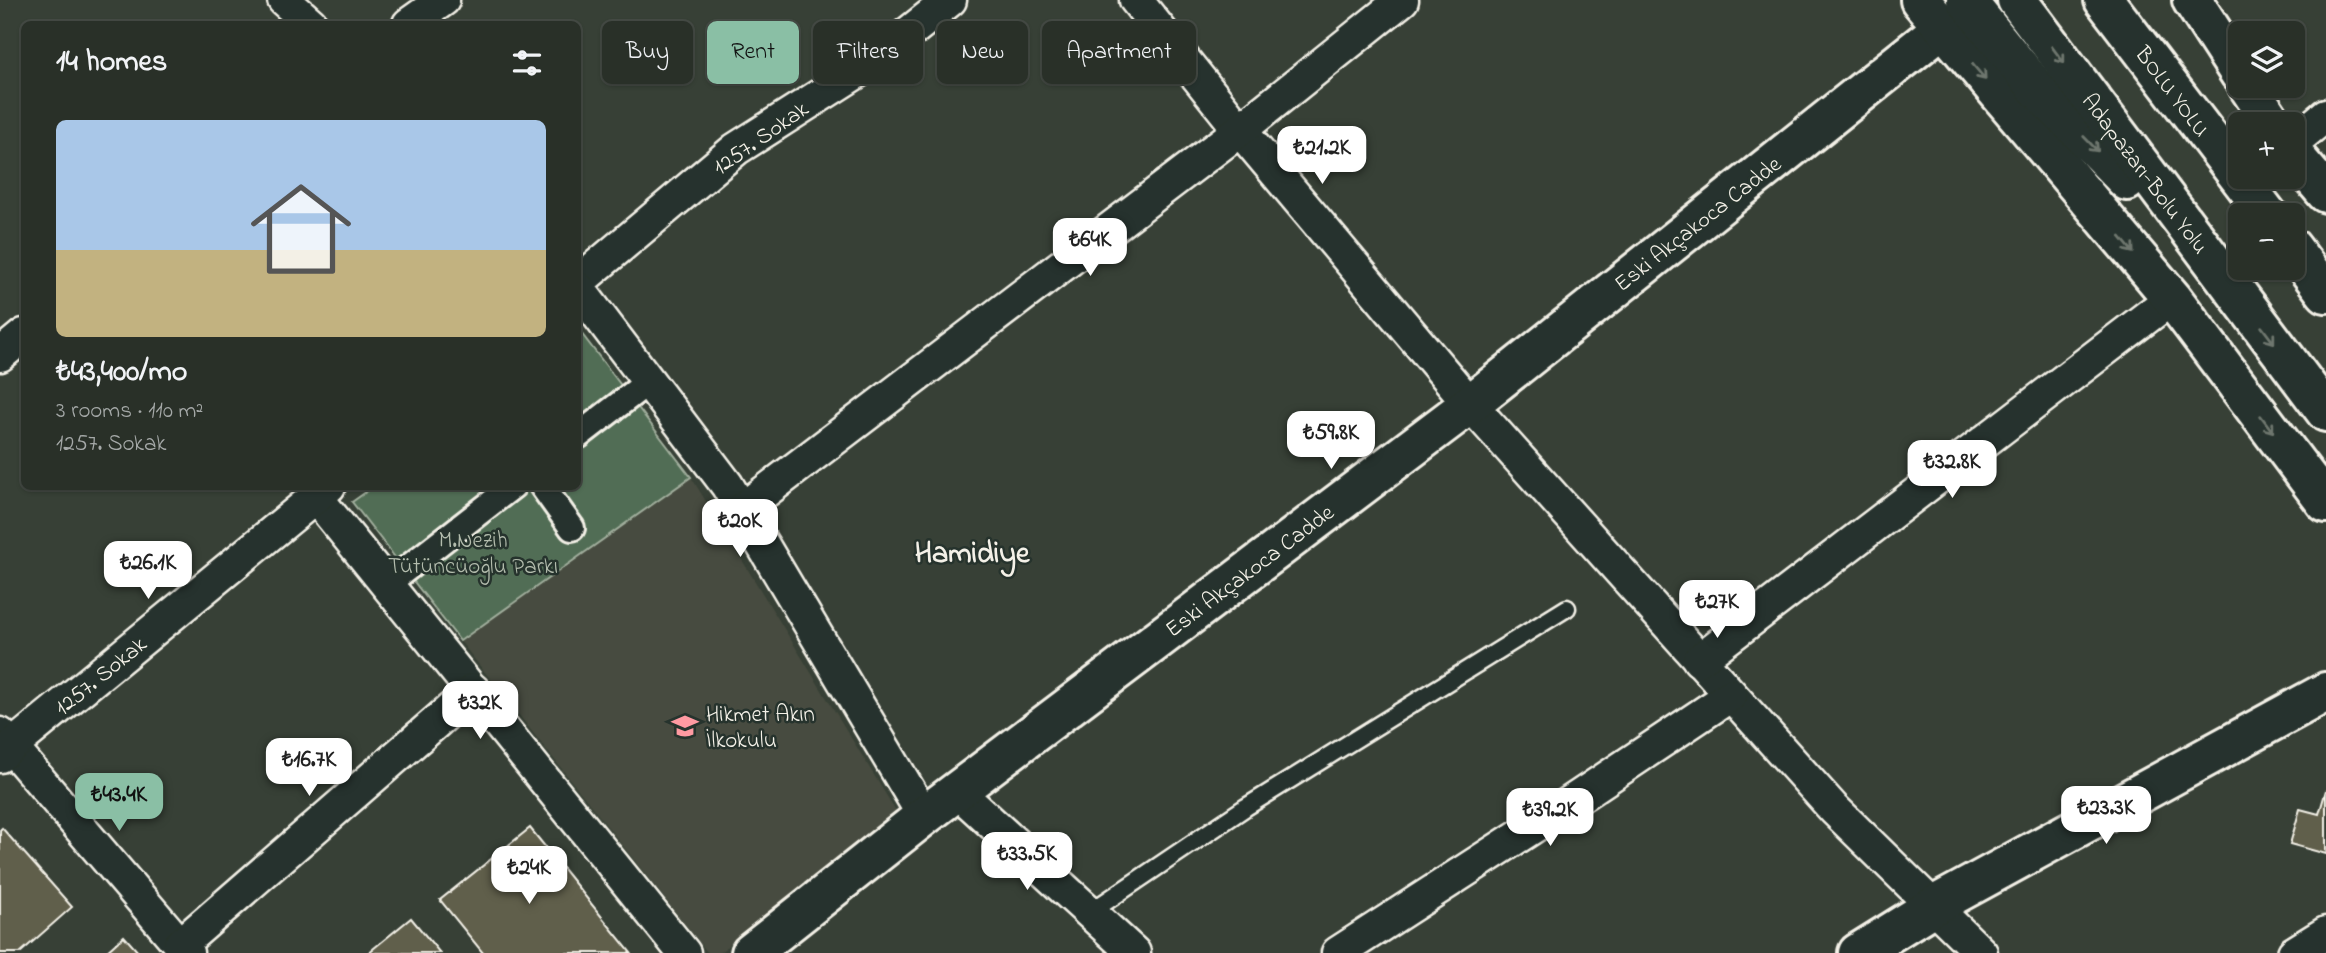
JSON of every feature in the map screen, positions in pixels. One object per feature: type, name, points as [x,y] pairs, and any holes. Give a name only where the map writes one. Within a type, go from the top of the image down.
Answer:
[{"type":"main road","name":"Adapazarı-Bolu Yolu","points":[[2017,0],[2326,412]]},
{"type":"main road","name":"BOLU YOLU","points":[[2104,0],[2259,203]]},
{"type":"main road","points":[[2136,0],[2228,151]]},
{"type":"main road","points":[[2192,0],[2228,56]]},
{"type":"main road","points":[[1943,9],[2039,91],[2231,287]]},
{"type":"main road","points":[[1943,9],[2172,298],[2326,503]]},
{"type":"main road","name":"Eski Akçakoca Cadde","points":[[751,953],[924,816],[1470,404],[1943,9]]},
{"type":"main road","points":[[2305,168],[2326,193]]},
{"type":"main road","points":[[2305,265],[2326,293]]},
{"type":"main road","points":[[1858,953],[1935,905],[2326,692]]},
{"type":"street","points":[[284,0],[308,21]]},
{"type":"street","points":[[413,21],[443,0]]},
{"type":"street","name":"1257. Sokak","points":[[581,279],[736,149],[871,63],[950,0]]},
{"type":"street","points":[[1136,0],[1240,130],[1470,404],[1834,809],[1981,953]]},
{"type":"street","points":[[741,510],[1240,130],[1402,0]]},
{"type":"street","points":[[2305,132],[2326,115]]},
{"type":"street","points":[[581,292],[727,485],[924,816]]},
{"type":"street","points":[[1699,660],[2172,298]]},
{"type":"street","points":[[0,355],[21,338]]},
{"type":"street","points":[[581,434],[648,382]]},
{"type":"street","points":[[387,584],[508,490]]},
{"type":"street","points":[[545,490],[572,528]]},
{"type":"street","points":[[322,492],[387,584],[684,953]]},
{"type":"street","name":"1257. Sokak","points":[[4,746],[322,492]]},
{"type":"street","points":[[4,746],[184,949],[473,690]]},
{"type":"street","points":[[1338,953],[1731,695]]},
{"type":"street","points":[[957,791],[1134,953]]},
{"type":"street","points":[[2294,953],[2326,933]]},
{"type":"lane","points":[[1089,913],[1246,807],[1567,608]]},
{"type":"shaded area","name":"Hikmet Akın İlkokulu","points":[[691,477],[896,811],[719,953],[708,953],[460,641]]},
{"type":"green space","name":"M.Nezih Tütüncüoğlu Parkı","points":[[581,333],[691,477],[460,641],[352,502],[369,490],[581,490]]},
{"type":"building","points":[[2326,790],[2326,854],[2290,844],[2300,809],[2319,814]]},
{"type":"building","points":[[2,828],[72,907],[20,953],[0,953]]},
{"type":"building","points":[[530,828],[631,953],[483,953],[440,900]]},
{"type":"building","points":[[411,918],[440,953],[368,953]]},
{"type":"building","points":[[124,936],[139,953],[105,953]]},
{"type":"place","name":"Hikmet Akın İlkokulu","points":[[685,726]]},
{"type":"district","name":"Hamidiye","points":[[972,552]]}]
